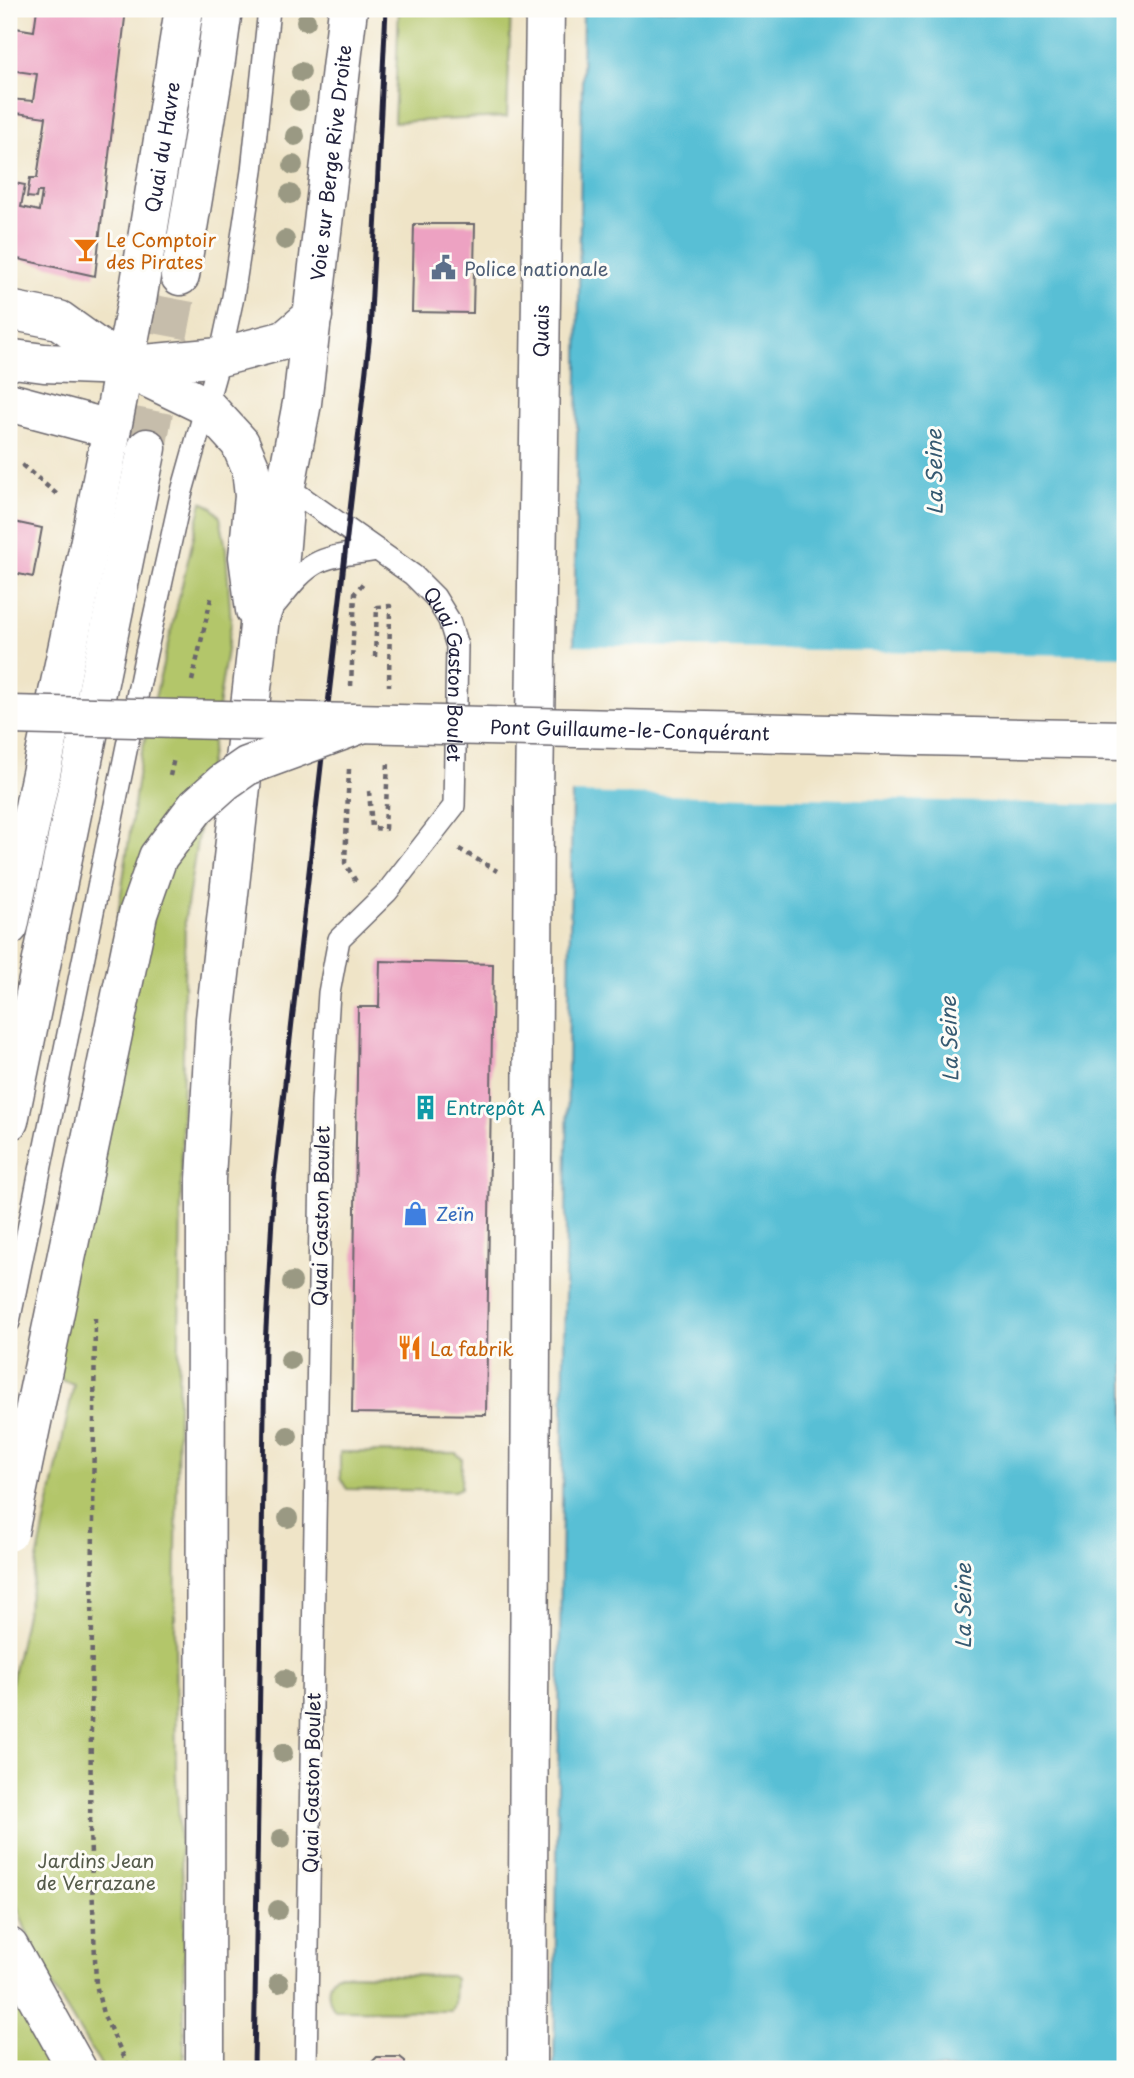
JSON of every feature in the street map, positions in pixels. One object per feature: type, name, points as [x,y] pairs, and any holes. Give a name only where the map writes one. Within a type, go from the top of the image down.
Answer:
[{"type":"main road","name":"Quai du Havre","points":[[123,366],[138,295],[184,9]]},
{"type":"main road","name":"Quai du Havre","points":[[180,276],[223,9]]},
{"type":"main road","name":"Voie sur Berge Rive Droite","points":[[313,316],[348,9]]},
{"type":"main road","name":"Quais","points":[[527,2069],[534,893],[545,9]]},
{"type":"main road","points":[[9,310],[59,320],[123,366],[206,406],[240,443],[251,469],[254,496],[248,557],[255,610],[260,617]]},
{"type":"main road","points":[[9,362],[13,359],[123,366],[220,357],[285,340],[313,316]]},
{"type":"main road","points":[[205,2069],[206,1179],[215,1019],[260,617],[279,568],[286,486],[302,402],[313,316]]},
{"type":"main road","points":[[9,926],[19,824],[93,526],[123,366]]},
{"type":"main road","points":[[9,402],[110,429]]},
{"type":"main road","points":[[9,1121],[147,448]]},
{"type":"main road","name":"Pont Guillaume-le-Conquérant","points":[[9,715],[1125,740]]},
{"type":"main road","points":[[9,1532],[138,914],[158,857],[195,807],[247,766],[360,723]]},
{"type":"main road","points":[[9,1947],[77,2069]]},
{"type":"lane","points":[[9,1322],[146,653],[181,495],[220,357],[233,297],[252,171],[269,9]]},
{"type":"lane","name":"Quai Gaston Boulet","points":[[286,486],[412,575],[435,597],[449,620],[457,646],[454,806],[387,892],[339,939],[329,993],[322,1103],[306,2069]]},
{"type":"lane","points":[[260,617],[267,614],[304,572],[315,564],[329,558],[376,550]]},
{"type":"path","points":[[191,686],[213,592]]},
{"type":"path","points":[[375,657],[377,607],[390,606],[389,687]]},
{"type":"path","points":[[169,781],[175,754]]},
{"type":"path","points":[[369,791],[372,828],[385,829],[388,754]]},
{"type":"path","points":[[436,829],[466,853],[534,893]]},
{"type":"path","points":[[95,1308],[90,1829],[96,1984],[103,2014],[130,2069]]},
{"type":"green space","points":[[399,9],[511,9],[507,117],[394,122]]},
{"type":"green space","name":"Jardins Jean de Verrazane","points":[[202,502],[212,507],[220,517],[226,549],[231,624],[185,918],[175,1623],[176,1776],[184,1904],[184,2069],[103,2069],[53,1987],[25,1928],[9,1884],[9,1695],[74,1384],[51,1377],[141,756]]},
{"type":"green space","points":[[340,1452],[456,1453],[462,1459],[461,1488],[454,1491],[347,1489],[340,1478]]},
{"type":"green space","points":[[337,1974],[451,1976],[455,1979],[454,2004],[451,2011],[335,2010],[328,1991],[330,1981]]},
{"type":"green space","points":[[9,1980],[58,2069],[9,2069]]},
{"type":"water","name":"La Seine","points":[[583,9],[1125,9],[1125,2069],[554,2069]]},
{"type":"pier","points":[[571,645],[1125,656],[1125,805],[568,793]]},
{"type":"building","points":[[37,9],[126,9],[95,276],[9,257],[9,182],[25,185],[21,207],[39,211],[42,192],[37,192],[36,198],[27,197],[30,178],[37,178],[46,117],[9,112],[9,99],[33,101],[37,74],[9,70],[9,27],[34,31]]},
{"type":"building","name":"Police nationale","points":[[414,224],[475,224],[473,313],[412,312]]},
{"type":"building","points":[[9,521],[42,528],[33,577],[9,572]]},
{"type":"building","name":"Entrepôt A","points":[[380,961],[493,964],[486,1415],[352,1413],[358,1007],[379,1007]]},
{"type":"building","points":[[377,2057],[400,2057],[405,2061],[405,2065],[403,2069],[375,2069],[372,2062]]},
{"type":"tunnel","points":[[147,448],[180,276]]},
{"type":"railway","points":[[254,2069],[265,1347],[274,1180],[370,334],[386,9]]},
{"type":"place","name":"Le Comptoir des Pirates","points":[[86,250]]},
{"type":"place","name":"Police nationale","points":[[444,268]]},
{"type":"place","name":"Entrepôt A","points":[[426,1107]]},
{"type":"place","name":"Zeïn","points":[[416,1213]]},
{"type":"place","name":"La fabrik","points":[[410,1348]]}]
